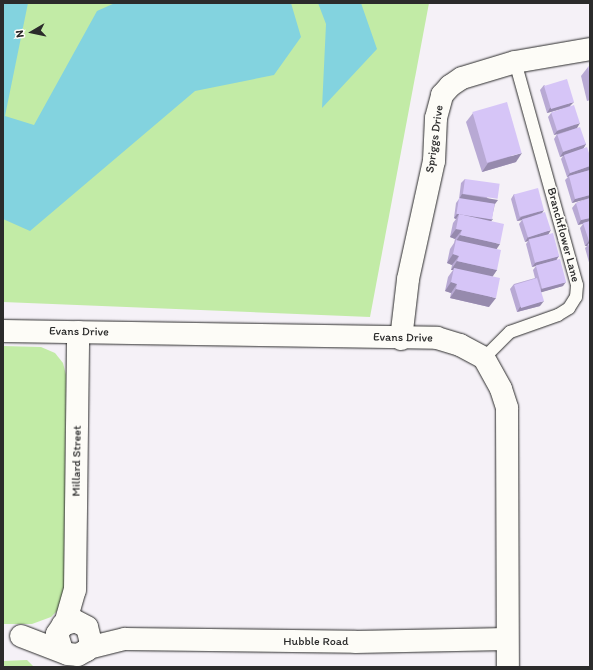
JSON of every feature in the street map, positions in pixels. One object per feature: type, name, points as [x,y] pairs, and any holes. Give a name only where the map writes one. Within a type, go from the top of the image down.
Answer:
[{"type":"street","name":"Spriggs Drive","points":[[401,339],[408,279],[434,161],[436,118],[442,95],[450,86],[462,78],[515,62],[590,49]]},
{"type":"street","name":"Evans Drive","points":[[3,331],[401,339],[437,338],[460,344],[484,358]]},
{"type":"street","name":"Millard Street","points":[[64,656],[57,634],[75,625],[78,332]]},
{"type":"street","points":[[484,358],[501,389],[507,408],[508,667]]},
{"type":"street","points":[[12,636],[75,625],[91,637],[86,655]]},
{"type":"street","name":"Hubble Road","points":[[75,625],[125,639],[355,642],[507,639]]},
{"type":"street","points":[[12,636],[64,656]]},
{"type":"street","name":"Hubble Road","points":[[64,656],[86,655],[125,639]]},
{"type":"lane","name":"Branchflower Lane","points":[[484,358],[502,337],[510,332],[558,315],[569,308],[576,298],[578,285],[515,62]]},
{"type":"green space","points":[[3,3],[429,3],[370,317],[3,302]]},
{"type":"green space","points":[[3,346],[41,347],[55,353],[63,363],[66,375],[64,597],[59,609],[51,617],[32,624],[3,624]]},
{"type":"green space","points":[[27,660],[34,667],[3,667],[3,661]]},
{"type":"water","points":[[3,3],[28,3],[5,116],[34,125],[97,11],[115,3],[291,3],[301,37],[274,75],[195,91],[30,231],[3,219]]},
{"type":"water","points":[[318,3],[361,3],[377,49],[322,108],[326,24]]},
{"type":"building","points":[[590,66],[590,77],[588,67]]},
{"type":"building","points":[[567,79],[574,102],[551,109],[544,86]]},
{"type":"building","points":[[507,102],[522,153],[487,163],[472,112]]},
{"type":"building","points":[[574,105],[580,123],[557,130],[551,112]]},
{"type":"building","points":[[580,127],[586,144],[563,152],[557,135]]},
{"type":"building","points":[[587,147],[590,156],[590,166],[570,173],[564,155]]},
{"type":"building","points":[[590,170],[590,195],[575,199],[569,176]]},
{"type":"building","points":[[465,179],[500,184],[498,199],[463,194]]},
{"type":"building","points":[[538,188],[544,210],[520,217],[514,194]]},
{"type":"building","points":[[459,198],[495,204],[492,219],[456,214]]},
{"type":"building","points":[[590,198],[590,218],[581,220],[576,203]]},
{"type":"building","points":[[545,212],[551,230],[528,237],[522,219]]},
{"type":"building","points":[[459,214],[504,224],[500,244],[460,235],[462,230],[456,229]]},
{"type":"building","points":[[590,221],[590,241],[589,241],[583,223]]},
{"type":"building","points":[[553,233],[559,256],[535,263],[529,239]]},
{"type":"building","points":[[456,240],[501,250],[497,270],[457,261],[459,256],[453,254]]},
{"type":"building","points":[[560,259],[566,282],[542,289],[536,265]]},
{"type":"building","points":[[454,268],[500,278],[496,298],[456,289],[457,284],[451,282]]},
{"type":"building","points":[[537,278],[544,301],[521,308],[514,285]]}]
